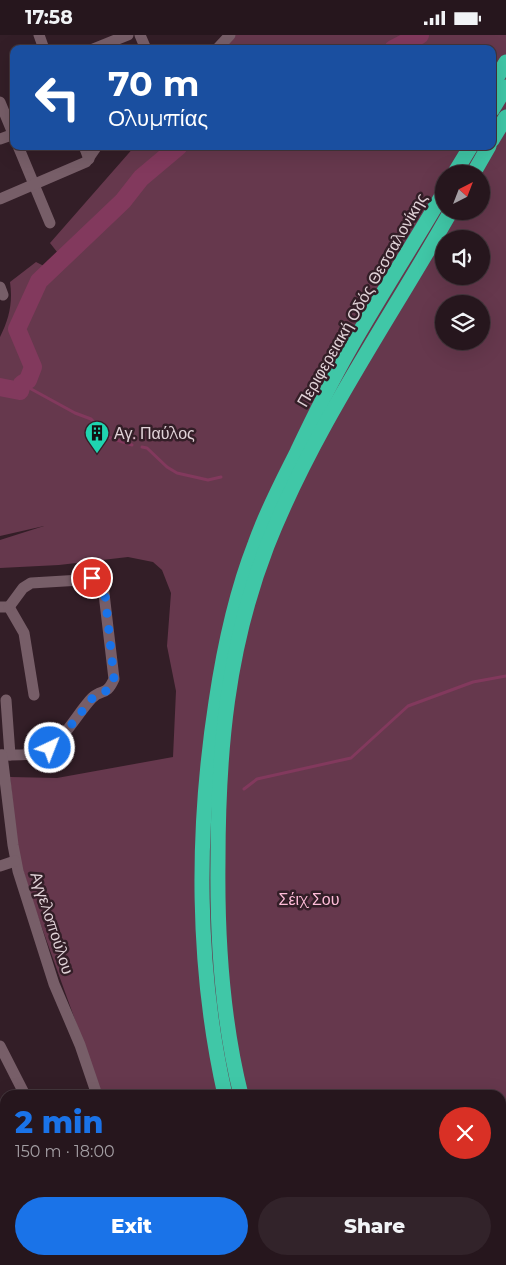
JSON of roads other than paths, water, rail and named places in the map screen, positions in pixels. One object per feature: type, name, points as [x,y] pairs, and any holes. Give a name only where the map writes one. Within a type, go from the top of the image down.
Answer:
[{"type":"highway","points":[[496,79],[506,62]]},
{"type":"highway","points":[[496,103],[506,87]]},
{"type":"highway","points":[[496,133],[506,117]]},
{"type":"highway","points":[[455,165],[457,150]]},
{"type":"highway","points":[[459,165],[468,150]]},
{"type":"highway","points":[[477,165],[487,150]]},
{"type":"highway","name":"Περιφερειακή Οδός Θεσσαλονίκης","points":[[224,1090],[215,1043],[206,967],[203,912],[203,843],[205,786],[209,747],[220,673],[233,610],[255,541],[312,421],[351,347],[435,207]]},
{"type":"highway","name":"Περιφερειακή Οδός Θεσσαλονίκης","points":[[240,1090],[226,1014],[220,962],[217,894],[221,746],[235,651],[255,579],[268,544],[296,481],[350,380],[446,220]]},
{"type":"street","points":[[103,45],[128,35]]},
{"type":"street","points":[[221,45],[230,35]]},
{"type":"street","points":[[0,102],[10,127]]},
{"type":"street","points":[[20,150],[50,223]]},
{"type":"street","points":[[86,150],[89,159]]},
{"type":"street","points":[[0,199],[33,186],[89,159],[95,150]]},
{"type":"street","points":[[4,755],[39,753],[47,750],[72,724],[90,699],[108,690],[114,679],[104,585],[98,579],[30,583],[4,607],[24,633],[34,695]]},
{"type":"street","name":"Αγγελοπούλου","points":[[6,699],[4,755],[16,861],[54,984],[80,1045],[95,1090]]},
{"type":"street","points":[[0,866],[16,861]]},
{"type":"street","points":[[0,1046],[22,1090]]},
{"type":"waterway","points":[[401,45],[420,35]]},
{"type":"waterway","points":[[0,387],[20,391],[22,384],[28,380],[33,367],[17,329],[39,281],[123,201],[141,178],[174,150]]},
{"type":"waterway","points":[[22,384],[75,413],[91,419],[108,437],[132,445]]},
{"type":"waterway","points":[[142,447],[147,448],[167,467],[177,473],[208,480],[221,477]]},
{"type":"waterway","points":[[244,789],[257,779],[351,758],[408,706],[473,682],[506,676]]},
{"type":"place","name":"Αγ. Παύλος","points":[[97,454]]},
{"type":"park label","name":"Σέιχ Σου","points":[[309,899]]}]
